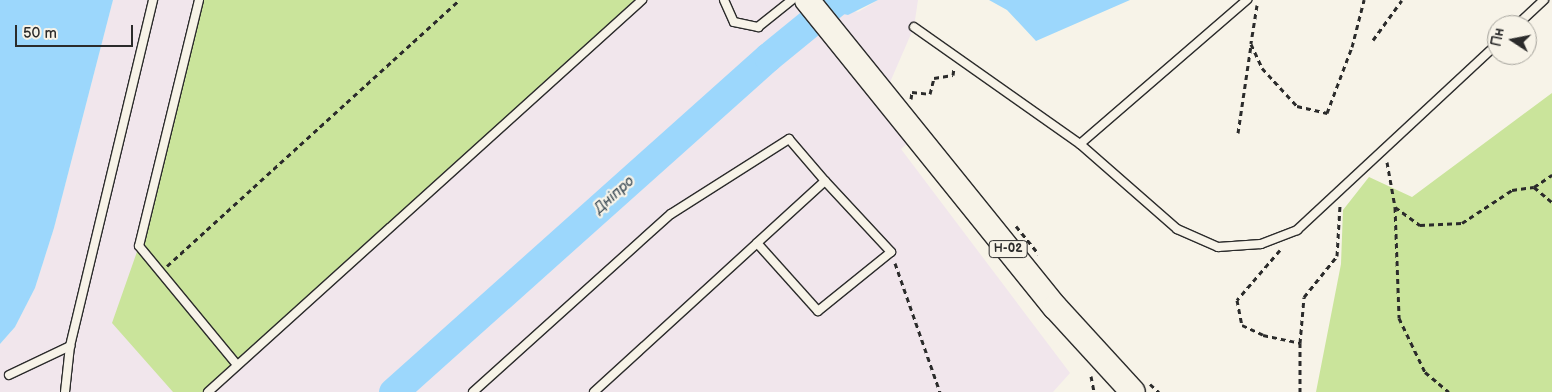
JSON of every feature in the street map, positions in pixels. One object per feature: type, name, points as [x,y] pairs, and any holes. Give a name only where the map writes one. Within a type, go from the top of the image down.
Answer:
[{"type":"main road","name":"Н-02","points":[[807,0],[897,103],[1055,307],[1133,392]]},
{"type":"lane","points":[[65,392],[70,346],[153,0]]},
{"type":"lane","points":[[199,0],[139,246],[237,366]]},
{"type":"lane","points":[[208,392],[642,0]]},
{"type":"lane","points":[[724,0],[734,22],[758,27],[792,0]]},
{"type":"lane","points":[[1080,144],[1247,0]]},
{"type":"lane","points":[[1528,15],[1544,0]]},
{"type":"lane","points":[[914,27],[1080,144],[1177,229],[1218,247],[1261,244],[1297,230],[1487,53]]},
{"type":"lane","points":[[473,392],[671,214],[790,140],[890,252],[818,312],[757,243]]},
{"type":"lane","points":[[594,392],[825,181]]},
{"type":"lane","points":[[10,375],[70,346]]},
{"type":"path","points":[[160,272],[459,0]]},
{"type":"path","points":[[1238,133],[1258,0]]},
{"type":"path","points":[[1251,44],[1262,68],[1297,106],[1327,113],[1352,47],[1364,0]]},
{"type":"path","points":[[1373,40],[1402,0]]},
{"type":"path","points":[[897,103],[910,102],[912,92],[930,94],[934,78],[953,76],[955,57]]},
{"type":"path","points":[[1384,149],[1395,207],[1399,318],[1425,372],[1450,392]]},
{"type":"path","points":[[1395,207],[1420,225],[1462,223],[1512,190],[1534,187],[1552,175]]},
{"type":"path","points":[[1534,187],[1552,202]]},
{"type":"path","points":[[1300,392],[1300,343],[1304,297],[1337,256],[1339,191]]},
{"type":"path","points":[[1297,230],[1237,300],[1242,325],[1263,335],[1300,343]]},
{"type":"path","points":[[890,252],[940,392]]},
{"type":"path","points":[[1092,386],[1096,392]]},
{"type":"shaded area","points":[[113,0],[828,0],[832,5],[858,12],[878,0],[918,0],[914,27],[891,80],[888,102],[916,136],[901,149],[1070,373],[1053,392],[0,392],[0,344],[15,327],[35,288],[54,228]]},
{"type":"green space","points":[[199,0],[642,0],[208,392],[173,392],[112,323],[139,246]]},
{"type":"green space","points":[[1552,93],[1552,392],[1316,392],[1341,264],[1343,210],[1369,177],[1412,197]]},
{"type":"water","points":[[0,0],[113,0],[54,228],[35,288],[15,327],[0,344]]},
{"type":"water","points":[[828,0],[878,0],[848,15],[839,13]]},
{"type":"water","points":[[989,0],[1130,0],[1036,41],[1007,10]]},
{"type":"waterway","name":"Дніпро","points":[[393,392],[768,57],[838,0]]}]
